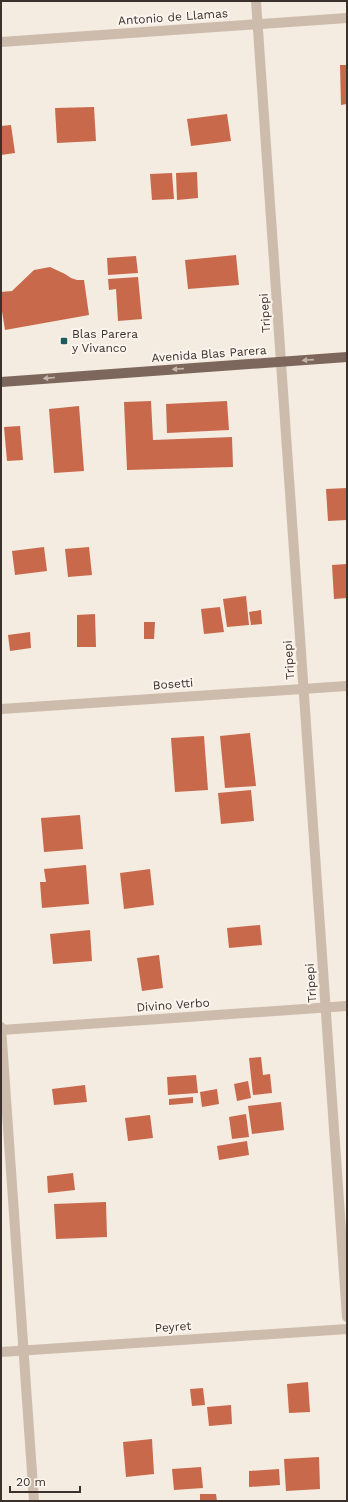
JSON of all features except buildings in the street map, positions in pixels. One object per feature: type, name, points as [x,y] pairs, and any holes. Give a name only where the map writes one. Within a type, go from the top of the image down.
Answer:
[{"type":"main road","name":"Avenida Blas Parera","points":[[1,382],[347,357]]},
{"type":"street","name":"Tripepi","points":[[256,1],[347,1317]]},
{"type":"street","name":"Antonio de Llamas","points":[[1,42],[347,18]]},
{"type":"street","name":"Bosetti","points":[[1,709],[347,686]]},
{"type":"street","name":"Divino Verbo","points":[[1,1030],[347,1006]]},
{"type":"street","points":[[1,1027],[34,1501]]},
{"type":"street","name":"Peyret","points":[[1,1352],[347,1329]]},
{"type":"place","name":"Blas Parera y Vivanco","points":[[64,341]]}]
